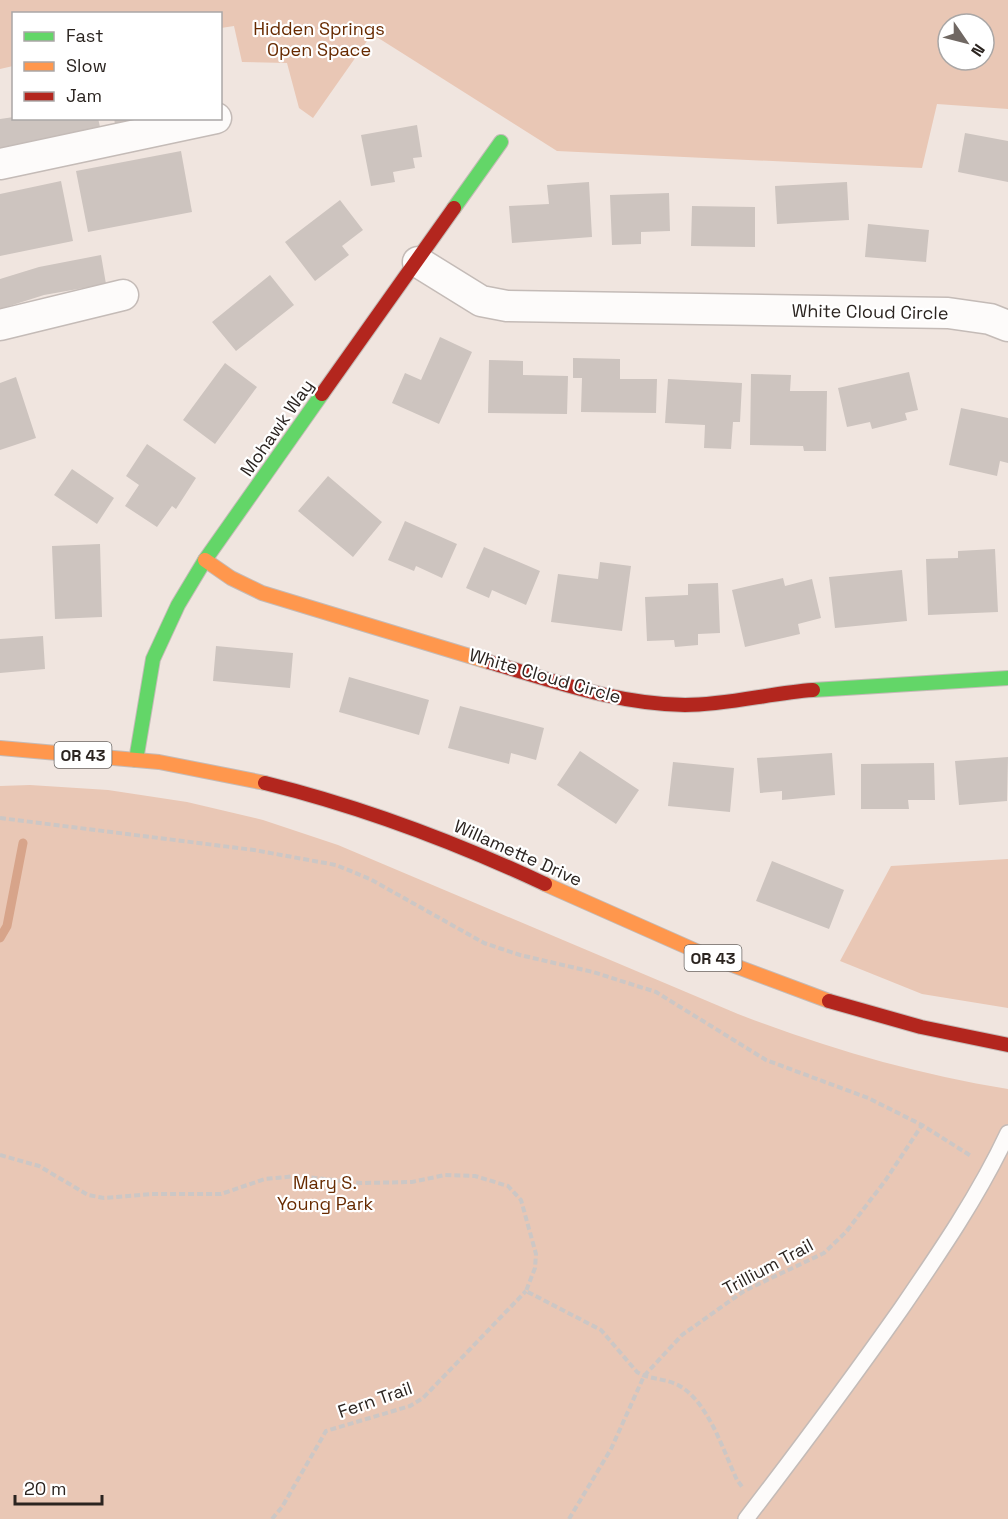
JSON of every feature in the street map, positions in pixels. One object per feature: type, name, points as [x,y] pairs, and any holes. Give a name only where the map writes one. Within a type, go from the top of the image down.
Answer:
[{"type":"street","points":[[0,164],[208,120]]},
{"type":"street","name":"Mohawk Way","points":[[136,760],[153,658],[178,605],[205,560],[501,142]]},
{"type":"street","name":"White Cloud Circle","points":[[418,262],[481,302],[507,306],[948,313],[990,319],[1008,326]]},
{"type":"street","points":[[0,325],[123,294]]},
{"type":"street","name":"White Cloud Circle","points":[[205,560],[231,578],[262,593],[606,697],[686,705],[801,691],[1008,678]]},
{"type":"street","name":"Willamette Drive","points":[[0,748],[136,760],[210,770],[377,815],[461,847],[634,924],[759,976],[849,1007],[911,1025],[1008,1045]]},
{"type":"lane","points":[[746,1519],[846,1386],[932,1264],[991,1169],[1008,1133]]},
{"type":"path","points":[[0,818],[254,850],[336,865],[370,879],[484,943],[520,956],[593,972],[656,992],[766,1060],[868,1098],[922,1125],[991,1169]]},
{"type":"path","name":"Trillium Trail","points":[[569,1519],[611,1449],[644,1376],[682,1335],[744,1291],[824,1253],[846,1232],[885,1181],[922,1125]]},
{"type":"path","points":[[0,1155],[39,1166],[88,1195],[104,1198],[152,1194],[221,1194],[265,1179],[297,1176],[361,1183],[412,1182],[445,1175],[475,1176],[508,1186],[521,1200],[536,1254],[535,1268],[526,1291],[601,1330],[637,1372],[644,1376],[666,1379],[681,1386],[693,1396],[703,1409],[737,1480],[746,1491]]},
{"type":"path","name":"Fern Trail","points":[[272,1519],[282,1507],[326,1431],[410,1406],[423,1398],[526,1291]]},
{"type":"green space","name":"Hidden Springs Open Space","points":[[0,0],[1008,0],[1008,109],[937,104],[922,168],[557,151],[372,34],[313,118],[299,108],[287,63],[242,62],[234,26],[222,28],[222,12],[12,12],[12,66],[0,69]]},
{"type":"green space","name":"Mary S. Young Park","points":[[30,785],[108,790],[187,802],[263,820],[338,845],[771,1026],[837,1049],[904,1068],[1008,1089],[1008,1519],[0,1519],[0,786]]},
{"type":"green space","points":[[1008,859],[1008,1008],[922,994],[840,961],[891,866]]},
{"type":"building","points":[[12,117],[12,120],[98,120],[100,127],[0,148],[0,119]]},
{"type":"building","points":[[114,120],[130,120],[115,124]]},
{"type":"building","points":[[417,125],[422,157],[413,158],[415,168],[393,172],[395,182],[371,186],[361,135]]},
{"type":"building","points":[[965,133],[1008,141],[1008,182],[958,172]]},
{"type":"building","points":[[181,151],[192,212],[88,232],[76,171]]},
{"type":"building","points":[[61,181],[73,241],[0,256],[0,194]]},
{"type":"building","points":[[589,182],[592,237],[512,243],[509,206],[549,204],[547,185]]},
{"type":"building","points":[[847,182],[849,220],[777,224],[775,186]]},
{"type":"building","points":[[669,193],[670,231],[641,232],[641,244],[612,245],[610,195]]},
{"type":"building","points":[[340,200],[363,230],[342,246],[349,255],[315,281],[285,242]]},
{"type":"building","points":[[692,206],[755,207],[755,247],[691,246]]},
{"type":"building","points":[[868,224],[929,230],[926,262],[865,257]]},
{"type":"building","points":[[101,255],[106,284],[44,295],[0,309],[0,279],[39,267]]},
{"type":"building","points":[[270,275],[294,305],[236,351],[212,322]]},
{"type":"building","points":[[440,337],[472,352],[439,424],[392,403],[405,373],[421,380]]},
{"type":"building","points":[[573,358],[620,359],[620,379],[657,379],[656,413],[581,412],[582,378],[573,378]]},
{"type":"building","points":[[489,360],[523,361],[523,375],[568,376],[567,414],[488,413]]},
{"type":"building","points":[[225,363],[257,387],[215,444],[183,420]]},
{"type":"building","points":[[909,372],[918,410],[905,413],[907,420],[872,429],[870,422],[847,427],[838,388]]},
{"type":"building","points":[[751,374],[791,375],[790,391],[827,391],[826,451],[804,451],[803,446],[750,445]]},
{"type":"building","points":[[16,377],[36,438],[0,450],[0,383]]},
{"type":"building","points":[[668,379],[742,383],[740,422],[733,422],[731,449],[704,448],[705,425],[665,423]]},
{"type":"building","points":[[961,408],[1008,418],[1008,463],[1000,461],[997,476],[949,465]]},
{"type":"building","points":[[147,444],[196,478],[176,509],[172,506],[157,527],[125,506],[139,485],[126,476]]},
{"type":"building","points":[[72,469],[114,498],[97,524],[54,495]]},
{"type":"building","points":[[328,476],[382,522],[353,557],[298,511]]},
{"type":"building","points":[[405,521],[457,544],[442,578],[416,566],[414,571],[388,560]]},
{"type":"building","points":[[100,544],[102,617],[55,619],[52,546]]},
{"type":"building","points":[[484,547],[540,571],[526,605],[492,590],[489,598],[466,588]]},
{"type":"building","points":[[995,549],[998,612],[928,615],[926,559],[958,558],[958,551]]},
{"type":"building","points":[[600,562],[631,566],[622,631],[551,622],[558,574],[598,579]]},
{"type":"building","points":[[902,570],[907,621],[835,628],[829,577]]},
{"type":"building","points":[[783,578],[785,586],[812,579],[821,618],[798,624],[800,634],[745,647],[732,590]]},
{"type":"building","points":[[718,583],[720,633],[698,634],[698,645],[675,647],[674,640],[647,641],[645,597],[688,595],[688,584]]},
{"type":"building","points":[[43,636],[45,669],[0,673],[0,639]]},
{"type":"building","points":[[216,646],[293,653],[290,688],[213,681]]},
{"type":"building","points":[[349,677],[429,700],[419,735],[339,712]]},
{"type":"building","points":[[460,706],[544,728],[536,760],[511,753],[509,764],[448,748]]},
{"type":"building","points":[[580,751],[639,790],[616,824],[557,785]]},
{"type":"building","points":[[832,753],[835,795],[782,800],[782,791],[760,793],[757,758]]},
{"type":"building","points":[[1008,757],[1007,801],[959,805],[955,761]]},
{"type":"building","points":[[673,762],[734,768],[730,812],[668,806]]},
{"type":"building","points":[[934,763],[935,800],[908,800],[909,809],[861,809],[861,764]]},
{"type":"building","points":[[772,861],[844,890],[829,929],[756,901]]},
{"type":"waterway","points":[[0,938],[7,926],[23,843]]},
{"type":"traffic: fast","points":[[454,208],[501,142]]},
{"type":"traffic: fast","points":[[136,760],[153,659],[178,605],[205,560],[322,394]]},
{"type":"traffic: fast","points":[[813,690],[1008,678]]},
{"type":"traffic: slow","points":[[205,560],[231,578],[262,593],[489,662]]},
{"type":"traffic: slow","points":[[0,748],[159,762],[265,783]]},
{"type":"traffic: slow","points":[[545,884],[703,954],[829,1001]]},
{"type":"traffic: jam","points":[[322,394],[454,208]]},
{"type":"traffic: jam","points":[[489,662],[561,684],[634,701],[659,704],[717,703],[813,690]]},
{"type":"traffic: jam","points":[[265,783],[372,814],[477,854],[545,884]]},
{"type":"traffic: jam","points":[[829,1001],[921,1027],[1008,1045]]}]
